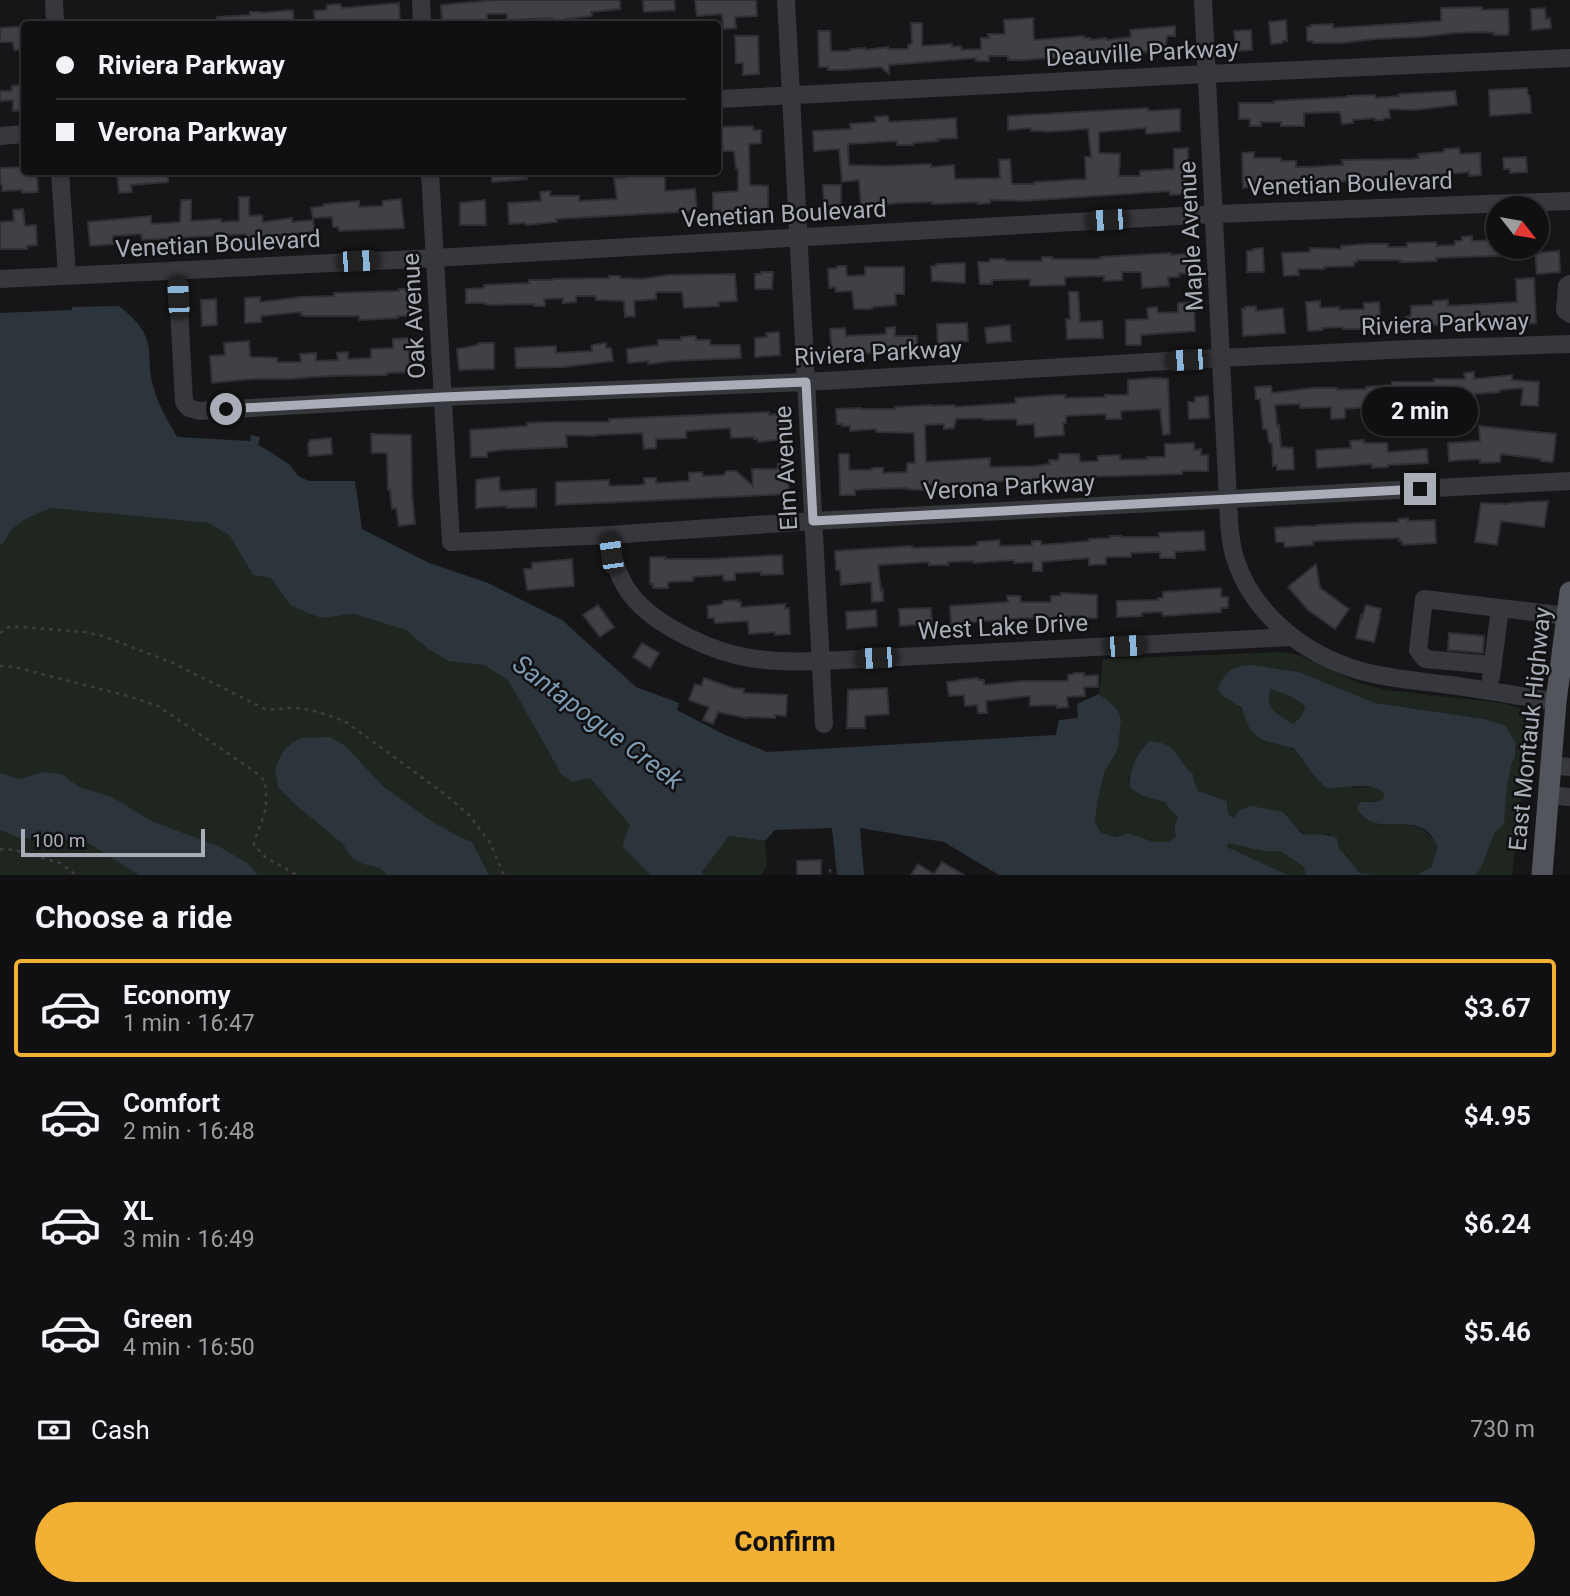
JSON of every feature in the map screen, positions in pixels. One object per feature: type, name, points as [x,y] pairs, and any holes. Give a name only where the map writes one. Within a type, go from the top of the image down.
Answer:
[{"type":"main road","name":"East Montauk Highway","points":[[1546,874],[1548,796],[1560,766],[1561,693],[1570,593]]},
{"type":"street","points":[[54,0],[55,21]]},
{"type":"street","points":[[421,0],[422,21]]},
{"type":"street","name":"Elm Avenue","points":[[786,0],[824,724]]},
{"type":"street","name":"Maple Avenue","points":[[1203,0],[1231,541],[1247,586],[1264,610],[1291,637],[1314,651],[1358,670],[1490,691],[1561,693]]},
{"type":"street","name":"Deauville Parkway","points":[[721,99],[1570,58]]},
{"type":"street","points":[[0,136],[21,134]]},
{"type":"street","points":[[60,175],[66,275]]},
{"type":"street","name":"Oak Avenue","points":[[430,175],[451,542]]},
{"type":"street","name":"Venetian Boulevard","points":[[0,279],[435,258],[1215,214],[1570,201]]},
{"type":"street","name":"Riviera Parkway","points":[[177,270],[184,402],[189,408],[199,411],[443,397],[806,382],[1220,358],[1570,344]]},
{"type":"street","points":[[1570,284],[1567,286],[1565,310],[1570,314]]},
{"type":"street","name":"Verona Parkway","points":[[451,542],[1570,481]]},
{"type":"street","name":"West Lake Drive","points":[[609,535],[611,553],[623,583],[645,610],[706,645],[747,658],[786,662],[821,661],[1291,637]]},
{"type":"street","points":[[1493,665],[1425,659],[1418,650],[1424,599],[1567,616]]},
{"type":"street","points":[[1490,691],[1500,608]]},
{"type":"street","points":[[1548,796],[1570,797]]},
{"type":"path","points":[[0,633],[9,627],[23,627],[103,636],[173,663],[265,709],[296,708],[330,715],[346,722],[446,795],[468,815],[489,841],[504,875]]},
{"type":"path","points":[[0,666],[14,667],[158,706],[231,755],[265,781],[267,797],[254,845],[265,857],[297,875]]},
{"type":"path","points":[[0,849],[15,850],[60,863],[76,875]]},
{"type":"path","points":[[830,869],[830,875]]},
{"type":"shaded area","points":[[51,508],[209,523],[230,536],[253,575],[271,578],[291,606],[321,618],[354,614],[406,630],[428,649],[448,661],[484,665],[508,680],[561,774],[590,778],[631,825],[622,846],[650,875],[0,875],[0,546],[18,524]]},
{"type":"shaded area","points":[[1282,652],[1299,655],[1359,683],[1386,690],[1502,703],[1526,710],[1531,716],[1530,728],[1512,875],[1475,875],[1480,870],[1495,832],[1515,757],[1515,742],[1506,726],[1485,719],[1375,703],[1299,672],[1277,668],[1234,702],[1242,710],[1251,729],[1259,737],[1294,750],[1311,772],[1345,785],[1374,787],[1384,793],[1384,798],[1377,802],[1366,801],[1381,825],[1414,826],[1432,838],[1438,847],[1431,867],[1417,875],[1360,873],[1329,834],[1309,835],[1293,824],[1234,818],[1228,814],[1227,801],[1198,791],[1193,774],[1185,767],[1143,747],[1128,779],[1130,788],[1141,796],[1165,802],[1167,807],[1174,811],[1178,818],[1174,824],[1176,837],[1169,842],[1154,842],[1128,833],[1117,837],[1100,833],[1095,822],[1098,800],[1104,773],[1118,749],[1121,720],[1119,711],[1099,694],[1103,659]]},
{"type":"shaded area","points":[[1271,689],[1294,698],[1305,706],[1300,718],[1293,724],[1270,707]]},
{"type":"shaded area","points":[[729,836],[765,841],[767,866],[761,875],[704,875],[702,872]]},
{"type":"shaded area","points":[[1227,842],[1263,851],[1280,851],[1304,867],[1305,875],[1288,875],[1226,847]]},
{"type":"water","name":"Santapogue Creek","points":[[119,306],[135,320],[146,336],[155,393],[177,437],[250,441],[251,435],[260,437],[258,445],[290,465],[298,476],[309,481],[355,481],[362,529],[429,563],[488,583],[562,620],[636,687],[679,703],[677,710],[723,734],[767,752],[1056,735],[1059,720],[1078,718],[1077,704],[1099,694],[1119,712],[1121,720],[1118,749],[1104,773],[1098,800],[1095,822],[1101,833],[1117,837],[1128,833],[1154,842],[1169,842],[1176,837],[1174,828],[1178,818],[1165,802],[1142,796],[1130,788],[1132,769],[1141,751],[1149,741],[1159,742],[1172,748],[1193,774],[1198,791],[1227,801],[1228,814],[1234,818],[1239,810],[1251,806],[1283,812],[1302,834],[1337,838],[1339,849],[1360,873],[1375,875],[1305,875],[1304,867],[1280,851],[1263,851],[1228,843],[1227,847],[1288,875],[999,875],[944,842],[860,828],[864,875],[837,875],[832,828],[775,830],[765,841],[729,836],[702,872],[704,875],[650,875],[622,846],[630,825],[590,778],[572,782],[561,774],[508,680],[484,665],[448,661],[428,649],[406,630],[354,614],[321,618],[291,606],[271,578],[253,575],[230,536],[209,523],[51,508],[18,524],[0,546],[0,313]]},
{"type":"water","points":[[1244,666],[1299,672],[1375,703],[1485,719],[1506,726],[1515,742],[1515,757],[1507,785],[1504,824],[1495,832],[1480,870],[1475,875],[1417,875],[1431,867],[1438,847],[1429,832],[1415,826],[1371,821],[1357,808],[1360,802],[1377,802],[1384,798],[1384,793],[1379,789],[1365,786],[1326,788],[1293,748],[1262,740],[1250,730],[1241,707],[1223,696],[1218,689],[1230,671]],"holes":[[[1271,689],[1294,698],[1305,707],[1300,718],[1293,724],[1270,706]]]},
{"type":"water","points":[[330,737],[344,745],[383,786],[434,823],[472,842],[489,875],[388,875],[380,868],[353,859],[343,844],[278,787],[275,769],[284,750],[302,738]]},
{"type":"water","points":[[43,772],[62,774],[79,787],[112,797],[151,821],[218,846],[247,863],[258,875],[139,875],[85,841],[20,838],[0,830],[0,773],[19,779]]},
{"type":"building","points":[[495,0],[620,0],[620,9],[591,12],[592,16],[566,21],[552,21],[552,18],[507,20],[507,14],[487,14],[487,21],[442,21],[441,5]]},
{"type":"building","points":[[643,0],[674,0],[675,10],[644,12]]},
{"type":"building","points":[[695,0],[756,0],[757,16],[735,17],[736,28],[723,29],[722,14],[697,16]]},
{"type":"building","points":[[399,3],[400,21],[315,21],[314,11],[326,10],[327,5],[340,4],[342,8]]},
{"type":"building","points":[[1482,7],[1482,10],[1508,9],[1508,35],[1483,32],[1342,43],[1307,41],[1307,27],[1311,25],[1333,24],[1333,28],[1441,21],[1441,8]]},
{"type":"building","points":[[1545,8],[1546,19],[1550,18],[1551,28],[1532,30],[1531,9]]},
{"type":"building","points":[[293,10],[294,21],[217,21],[217,17]]},
{"type":"building","points":[[1033,18],[1034,40],[1084,36],[1090,40],[1107,40],[1131,37],[1130,30],[1175,26],[1175,36],[1167,36],[1163,51],[1022,60],[1008,60],[1008,56],[989,56],[989,61],[976,61],[976,58],[889,65],[889,74],[881,67],[828,70],[828,67],[819,67],[818,31],[830,31],[831,51],[888,47],[908,49],[908,45],[912,44],[911,23],[922,23],[922,46],[952,44],[952,47],[961,46],[961,50],[981,49],[981,38],[989,38],[988,34],[1005,34],[1004,20]]},
{"type":"building","points":[[1286,20],[1287,41],[1271,44],[1269,22]]},
{"type":"building","points":[[21,27],[21,50],[14,50],[13,42],[0,42],[0,28]]},
{"type":"building","points":[[1251,30],[1252,50],[1236,51],[1234,31]]},
{"type":"building","points":[[735,36],[758,36],[759,74],[743,75],[743,63],[736,63]]},
{"type":"building","points":[[21,85],[21,110],[13,111],[13,100],[0,101],[0,91],[12,91],[12,86]]},
{"type":"building","points":[[1527,88],[1531,113],[1490,116],[1489,90]]},
{"type":"building","points":[[1455,91],[1457,105],[1415,110],[1389,109],[1390,118],[1384,120],[1353,120],[1353,123],[1342,124],[1340,112],[1304,113],[1304,126],[1281,126],[1281,122],[1261,122],[1261,126],[1250,126],[1250,119],[1239,119],[1239,103],[1274,103],[1347,96],[1375,95],[1376,98]]},
{"type":"building","points":[[1148,108],[1148,111],[1180,109],[1180,131],[1146,134],[1146,128],[1099,132],[1099,153],[1120,154],[1119,176],[1140,176],[1140,171],[1174,169],[1174,149],[1188,148],[1188,161],[1185,161],[1187,194],[1170,195],[1170,191],[1023,201],[990,200],[990,203],[978,204],[932,202],[861,207],[859,180],[842,182],[839,149],[814,151],[813,131],[851,129],[850,124],[876,122],[875,117],[888,116],[889,122],[956,118],[957,138],[937,139],[938,141],[913,145],[897,145],[897,141],[848,144],[849,165],[954,165],[955,179],[1000,178],[999,160],[1010,159],[1012,184],[1086,179],[1085,157],[1091,157],[1088,129],[1044,132],[1031,131],[1031,128],[1008,130],[1008,116]]},
{"type":"building","points":[[753,126],[753,130],[761,130],[761,143],[749,144],[750,185],[768,186],[768,209],[735,208],[735,215],[720,216],[720,210],[713,211],[713,193],[738,191],[738,169],[734,151],[721,151],[721,127]]},
{"type":"building","points":[[1459,148],[1460,154],[1480,153],[1481,175],[1469,176],[1469,172],[1418,178],[1277,185],[1277,181],[1261,182],[1261,186],[1243,188],[1242,153],[1254,152],[1254,158],[1281,158],[1281,161],[1296,161],[1296,167],[1308,167],[1343,165],[1342,160],[1419,158],[1418,154]]},
{"type":"building","points":[[1526,157],[1527,172],[1510,173],[1510,169],[1504,169],[1503,158]]},
{"type":"building","points":[[21,167],[21,175],[37,175],[38,192],[2,191],[0,168]]},
{"type":"building","points":[[117,175],[168,175],[168,182],[131,185],[132,192],[119,193]]},
{"type":"building","points":[[492,175],[527,175],[527,179],[492,182]]},
{"type":"building","points":[[665,175],[665,191],[695,189],[697,211],[556,219],[557,222],[526,225],[509,224],[508,203],[541,201],[540,192],[550,191],[550,196],[579,196],[579,201],[617,199],[614,178]]},
{"type":"building","points":[[823,185],[841,185],[841,204],[824,206]]},
{"type":"building","points":[[239,197],[249,197],[249,216],[262,215],[263,222],[292,218],[292,222],[313,220],[315,232],[245,238],[245,234],[142,240],[141,234],[113,236],[114,244],[90,246],[88,222],[151,216],[151,224],[180,222],[181,200],[191,200],[191,221],[239,221]]},
{"type":"building","points":[[401,199],[404,228],[339,231],[338,227],[333,227],[332,217],[313,218],[311,208],[359,201],[359,207],[382,206],[383,201]]},
{"type":"building","points":[[485,200],[486,225],[460,225],[460,203]]},
{"type":"building","points":[[23,209],[25,226],[36,225],[37,245],[27,246],[27,249],[0,249],[0,222],[14,221],[13,210]]},
{"type":"building","points":[[1472,236],[1472,241],[1486,240],[1486,256],[1411,262],[1357,260],[1354,266],[1298,269],[1299,275],[1284,276],[1282,253],[1310,252],[1310,248],[1341,249],[1341,246],[1366,244],[1407,247],[1407,243],[1436,242],[1437,246],[1455,245],[1455,241],[1462,241],[1462,237]]},
{"type":"building","points":[[1263,248],[1264,272],[1247,272],[1247,251]]},
{"type":"building","points":[[1559,251],[1560,272],[1537,274],[1536,259],[1549,259],[1549,252]]},
{"type":"building","points":[[1171,253],[1189,255],[1190,273],[1168,277],[1169,286],[1142,288],[1141,272],[1122,272],[1122,280],[1104,281],[1104,276],[1065,277],[1065,285],[1030,286],[1030,279],[992,280],[992,284],[980,284],[978,262],[990,262],[990,259],[1042,261],[1042,257],[1099,259]]},
{"type":"building","points":[[965,263],[965,283],[932,281],[931,266]]},
{"type":"building","points":[[846,266],[847,276],[865,275],[865,267],[904,267],[904,294],[895,294],[896,305],[854,309],[852,291],[836,292],[835,287],[829,288],[828,269]]},
{"type":"building","points":[[773,272],[772,289],[755,289],[755,274]]},
{"type":"building","points":[[735,274],[737,301],[718,302],[719,306],[684,308],[682,292],[656,292],[656,299],[634,301],[635,316],[625,317],[624,301],[596,300],[595,296],[576,296],[576,302],[563,303],[563,298],[544,299],[545,306],[466,303],[466,289],[484,288],[484,285],[529,283],[529,280],[609,276],[642,279],[669,275]]},
{"type":"building","points":[[1534,278],[1536,323],[1518,324],[1518,319],[1407,327],[1406,317],[1411,316],[1411,306],[1433,305],[1433,301],[1448,300],[1448,306],[1517,302],[1516,279]]},
{"type":"building","points":[[413,289],[414,316],[359,320],[359,316],[305,316],[301,315],[301,312],[261,316],[261,322],[245,323],[245,298],[260,297],[260,302]]},
{"type":"building","points":[[1069,292],[1078,292],[1080,322],[1102,321],[1103,338],[1067,339],[1066,319],[1070,319]]},
{"type":"building","points":[[216,299],[217,325],[202,326],[201,300]]},
{"type":"building","points":[[1320,301],[1320,308],[1339,307],[1339,310],[1364,309],[1364,303],[1379,302],[1381,329],[1342,327],[1308,331],[1306,302]]},
{"type":"building","points":[[1194,302],[1195,331],[1141,335],[1141,345],[1126,345],[1126,320],[1148,319],[1147,308],[1157,307],[1158,313],[1178,312],[1178,303]]},
{"type":"building","points":[[1256,306],[1256,311],[1283,308],[1285,333],[1243,336],[1242,309]]},
{"type":"building","points":[[967,323],[968,341],[947,342],[948,346],[938,346],[937,324]]},
{"type":"building","points":[[1010,325],[1011,341],[987,343],[985,328]]},
{"type":"building","points":[[895,327],[895,336],[917,336],[917,351],[832,355],[830,329],[845,328],[846,336],[886,334],[886,328]]},
{"type":"building","points":[[779,332],[780,355],[755,357],[755,338],[767,337],[766,333]]},
{"type":"building","points":[[696,336],[696,340],[710,340],[710,345],[740,345],[741,358],[628,363],[627,349],[658,345],[658,340],[681,340],[681,337]]},
{"type":"building","points":[[409,338],[410,372],[212,383],[210,356],[225,355],[224,343],[249,341],[252,357],[277,358],[277,362],[301,362],[300,354],[316,353],[316,361],[338,360],[337,353],[348,352],[348,359],[371,358],[371,349],[393,348],[393,339]]},
{"type":"building","points":[[478,343],[494,343],[494,369],[459,370],[457,349]]},
{"type":"building","points":[[606,343],[606,348],[611,348],[613,361],[564,367],[516,368],[515,348],[556,346],[556,353],[592,351],[592,345]]},
{"type":"building","points":[[1474,372],[1474,379],[1512,375],[1512,380],[1539,382],[1538,406],[1521,405],[1523,388],[1475,394],[1476,416],[1466,417],[1466,399],[1437,398],[1437,404],[1422,405],[1422,395],[1401,396],[1402,404],[1345,409],[1345,418],[1331,419],[1331,407],[1300,408],[1300,404],[1275,405],[1281,447],[1293,448],[1294,469],[1277,470],[1277,465],[1273,466],[1272,443],[1269,443],[1267,429],[1263,429],[1260,399],[1256,399],[1255,387],[1271,386],[1272,393],[1313,388],[1366,389],[1392,385],[1392,382],[1465,379],[1464,373]]},
{"type":"building","points":[[1168,379],[1170,434],[1163,435],[1160,409],[1121,411],[1121,419],[1106,419],[1106,414],[1066,416],[1066,423],[1063,423],[1064,435],[1035,437],[1034,424],[1017,425],[1017,420],[1014,419],[956,419],[954,428],[944,429],[944,424],[925,425],[926,462],[990,458],[990,467],[1035,466],[1050,464],[1049,460],[1059,460],[1059,454],[1079,454],[1080,462],[1098,461],[1098,456],[1120,455],[1120,460],[1148,459],[1147,457],[1165,457],[1165,444],[1194,443],[1194,450],[1201,449],[1201,455],[1208,455],[1208,471],[990,482],[990,485],[923,485],[923,490],[871,489],[855,490],[855,495],[840,495],[839,454],[849,454],[849,470],[883,468],[883,473],[907,472],[907,463],[915,463],[914,433],[876,432],[876,429],[850,431],[850,426],[837,424],[836,409],[895,409],[932,405],[955,407],[1016,403],[1015,398],[1056,395],[1065,395],[1065,398],[1128,395],[1128,380]]},
{"type":"building","points":[[1208,396],[1209,418],[1189,419],[1188,402],[1195,402],[1195,397]]},
{"type":"building","points":[[769,412],[769,415],[785,413],[786,439],[758,442],[754,437],[731,438],[730,428],[686,431],[686,438],[656,439],[656,448],[644,449],[642,433],[566,435],[567,447],[501,450],[487,452],[487,457],[471,457],[470,430],[527,426],[527,423],[609,422],[609,419]]},
{"type":"building","points":[[1479,426],[1556,434],[1553,462],[1501,454],[1500,462],[1480,463],[1480,459],[1449,461],[1448,443],[1480,441]]},
{"type":"building","points":[[371,434],[411,435],[415,524],[399,526],[396,508],[392,509],[388,490],[387,453],[372,453]]},
{"type":"building","points":[[331,438],[332,454],[309,456],[310,440]]},
{"type":"building","points":[[1364,440],[1364,443],[1387,443],[1388,452],[1427,449],[1428,463],[1372,468],[1372,464],[1317,468],[1316,450],[1351,448],[1350,441]]},
{"type":"building","points":[[778,464],[788,464],[789,494],[556,505],[556,482],[609,480],[609,486],[640,485],[645,484],[644,478],[656,478],[656,483],[689,481],[689,473],[702,472],[703,476],[724,475],[726,471],[736,471],[753,486],[752,469],[775,469]]},
{"type":"building","points":[[499,477],[500,491],[536,489],[536,507],[476,508],[476,480]]},
{"type":"building","points":[[1548,501],[1544,527],[1501,521],[1497,545],[1475,542],[1481,503]]},
{"type":"building","points":[[1408,518],[1408,521],[1435,520],[1436,543],[1402,545],[1399,538],[1313,541],[1313,545],[1285,547],[1284,542],[1276,542],[1275,528],[1398,522],[1398,519]]},
{"type":"building","points":[[1204,531],[1205,550],[1175,552],[1175,558],[1160,558],[1160,552],[1131,553],[1131,557],[1106,557],[1106,564],[1089,565],[1089,558],[1042,562],[1042,571],[1033,571],[1033,562],[1014,563],[1014,560],[948,562],[948,565],[929,565],[929,562],[878,565],[883,601],[872,602],[871,582],[841,585],[840,570],[836,570],[835,551],[912,546],[972,546],[978,545],[977,542],[999,540],[1000,546],[1032,545],[1032,541],[1041,541],[1041,545],[1089,541],[1110,536],[1159,537],[1159,533]]},
{"type":"building","points":[[782,555],[783,574],[735,573],[735,580],[724,581],[723,575],[693,577],[693,581],[668,582],[668,588],[653,588],[653,584],[650,584],[651,557],[706,559]]},
{"type":"building","points":[[572,559],[574,586],[527,590],[524,569],[532,569],[532,563]]},
{"type":"building","points":[[1316,564],[1320,588],[1349,609],[1335,629],[1308,610],[1288,587]]},
{"type":"building","points":[[1221,588],[1221,597],[1228,597],[1228,608],[1221,608],[1221,612],[1163,616],[1162,612],[1117,617],[1117,601],[1158,600],[1163,598],[1163,592]]},
{"type":"building","points":[[1061,593],[1097,595],[1097,618],[1027,618],[951,624],[950,606],[1008,602],[1007,596],[1020,596],[1021,602],[1051,602],[1051,596],[1061,596]]},
{"type":"building","points":[[738,600],[741,607],[785,604],[785,609],[789,608],[790,634],[749,634],[748,621],[715,623],[714,618],[708,618],[708,606]]},
{"type":"building","points":[[598,605],[614,627],[600,637],[583,615]]},
{"type":"building","points":[[1366,605],[1381,609],[1374,642],[1356,638]]},
{"type":"building","points":[[931,608],[932,624],[900,626],[899,609]]},
{"type":"building","points":[[876,610],[877,626],[847,629],[846,612]]},
{"type":"building","points":[[1449,633],[1484,636],[1483,653],[1448,650]]},
{"type":"building","points":[[642,643],[659,653],[650,668],[633,657]]},
{"type":"building","points":[[1084,673],[1084,676],[1098,675],[1098,687],[1084,687],[1085,696],[1067,697],[1068,707],[1030,706],[1030,696],[986,701],[987,713],[978,713],[977,705],[965,706],[964,695],[949,696],[947,682],[978,678],[984,680],[984,685],[1022,681],[1068,681],[1068,675]]},
{"type":"building","points":[[704,678],[744,689],[743,693],[787,695],[786,716],[746,718],[718,712],[713,724],[703,720],[709,707],[689,700],[695,684],[701,686]]},
{"type":"building","points":[[887,688],[889,714],[865,716],[865,728],[847,728],[848,690]]},
{"type":"building","points":[[821,860],[821,875],[797,875],[797,861]]},
{"type":"building","points":[[942,862],[964,875],[911,875],[918,864],[934,874]]},
{"type":"route","points":[[226,409],[806,382],[813,521],[1420,489]]}]
